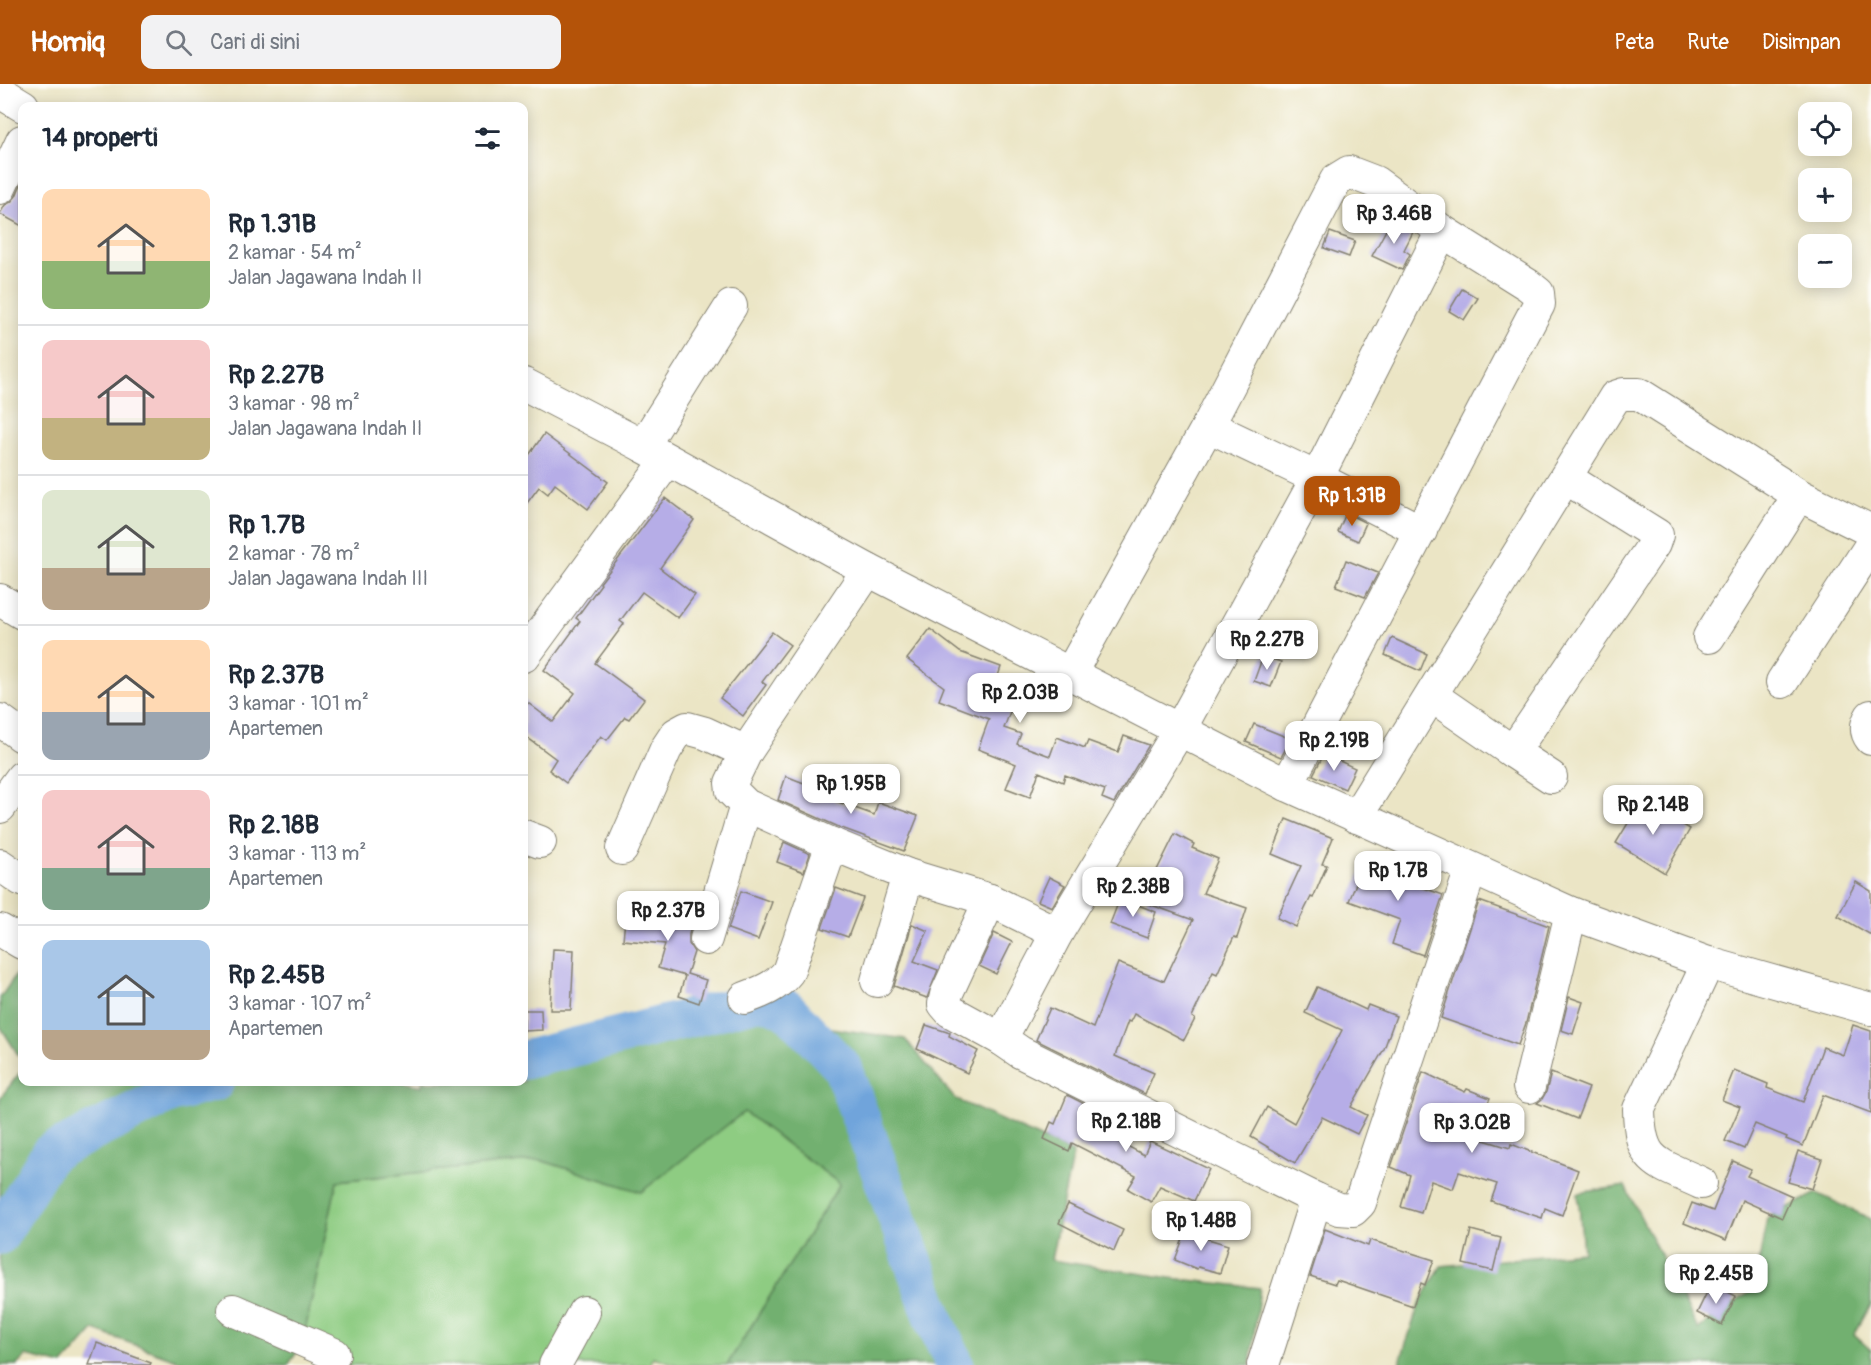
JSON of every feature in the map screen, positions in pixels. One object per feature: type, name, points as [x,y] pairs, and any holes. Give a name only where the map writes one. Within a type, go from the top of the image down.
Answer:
[{"type":"street","points":[[0,92],[18,103]]},
{"type":"street","points":[[0,188],[18,150]]},
{"type":"street","points":[[1070,674],[1208,426],[1336,180],[1349,171],[1375,182],[1442,231],[1538,293],[1539,304],[1287,785]]},
{"type":"street","points":[[1000,1039],[1058,933],[1180,729],[1317,478],[1442,231]]},
{"type":"street","points":[[528,650],[655,454],[731,306]]},
{"type":"street","points":[[528,386],[868,570],[1287,785],[1571,913],[1708,963],[1871,1009]]},
{"type":"street","points":[[1356,817],[1615,398],[1623,394],[1639,393],[1799,495],[1871,531]]},
{"type":"street","points":[[1208,426],[1421,531]]},
{"type":"street","points":[[1513,753],[1657,535],[1566,478]]},
{"type":"street","points":[[1709,638],[1799,495]]},
{"type":"street","points":[[1782,682],[1871,545]]},
{"type":"street","points":[[868,570],[746,752],[731,783],[732,791],[746,805],[832,844],[908,875],[990,900],[1058,933]]},
{"type":"street","points":[[0,600],[18,611]]},
{"type":"street","points":[[1432,696],[1551,777]]},
{"type":"street","points":[[1871,716],[1867,725],[1871,739]]},
{"type":"street","points":[[0,720],[18,733]]},
{"type":"street","points":[[622,849],[666,749],[676,734],[687,728],[705,733],[746,752]]},
{"type":"street","points":[[0,807],[18,782]]},
{"type":"street","points":[[706,939],[746,805]]},
{"type":"street","points":[[745,998],[767,990],[781,981],[789,972],[832,844]]},
{"type":"street","points":[[0,865],[18,877]]},
{"type":"street","points":[[990,900],[946,995],[944,1005],[950,1011],[1020,1052],[1346,1211],[1353,1210],[1360,1203],[1471,869]]},
{"type":"street","points":[[877,981],[908,875]]},
{"type":"street","points":[[1529,1087],[1571,913]]},
{"type":"street","points":[[0,930],[18,941]]},
{"type":"street","points":[[1701,1183],[1649,1156],[1640,1132],[1639,1109],[1708,963]]},
{"type":"street","points":[[1263,1365],[1316,1198]]},
{"type":"street","points":[[233,1310],[339,1361]]},
{"type":"street","points":[[555,1365],[584,1312]]},
{"type":"green space","points":[[18,972],[18,1055],[0,1026],[0,998]]},
{"type":"green space","points":[[696,1008],[905,1039],[955,1099],[1073,1153],[1051,1260],[1170,1278],[1260,1288],[1250,1365],[727,1365],[840,1184],[744,1112],[641,1192],[540,1160],[337,1181],[302,1345],[288,1365],[190,1365],[94,1330],[63,1365],[26,1356],[17,1365],[0,1365],[0,1098],[18,1075],[18,1086],[528,1086],[528,1069],[619,1040]]},
{"type":"green space","points":[[744,1111],[840,1184],[727,1365],[678,1365],[653,1357],[649,1365],[349,1365],[302,1345],[337,1181],[540,1160],[641,1192]]},
{"type":"green space","points":[[1625,1186],[1698,1329],[1754,1289],[1767,1218],[1817,1193],[1871,1219],[1871,1305],[1854,1335],[1871,1350],[1871,1365],[1399,1365],[1419,1304],[1441,1266],[1583,1252],[1578,1193]]},
{"type":"building","points":[[18,191],[18,224],[0,214],[5,205]]},
{"type":"building","points":[[1393,217],[1413,232],[1404,250],[1410,254],[1402,270],[1372,256]]},
{"type":"building","points":[[1330,232],[1355,241],[1349,257],[1324,248]]},
{"type":"building","points":[[1462,289],[1478,298],[1464,320],[1449,311]]},
{"type":"building","points":[[544,434],[608,482],[588,509],[555,484],[548,494],[539,487],[528,502],[528,456]]},
{"type":"building","points":[[665,498],[694,520],[660,568],[695,595],[678,618],[642,592],[620,621],[624,624],[595,663],[644,699],[629,719],[625,717],[607,740],[601,736],[566,783],[549,770],[556,759],[528,738],[528,703],[553,722],[575,693],[544,670],[580,621],[576,618]]},
{"type":"building","points":[[1346,513],[1366,523],[1358,541],[1338,532]]},
{"type":"building","points":[[1346,560],[1378,573],[1365,597],[1336,586]]},
{"type":"building","points":[[930,629],[960,652],[1001,667],[998,676],[1020,685],[1004,728],[1021,734],[1017,744],[1050,756],[1057,737],[1085,748],[1088,741],[1118,752],[1124,736],[1149,745],[1114,803],[1102,798],[1105,790],[1065,775],[1063,782],[1039,772],[1030,797],[1006,788],[1016,764],[978,749],[989,719],[939,700],[944,687],[907,659]]},
{"type":"building","points":[[772,632],[790,645],[762,682],[766,685],[743,716],[720,698]]},
{"type":"building","points":[[1392,638],[1427,654],[1420,671],[1385,655]]},
{"type":"building","points":[[1263,656],[1281,662],[1271,687],[1254,681]]},
{"type":"building","points":[[1254,724],[1291,739],[1281,757],[1246,742]]},
{"type":"building","points":[[1324,754],[1355,768],[1345,789],[1313,775]]},
{"type":"building","points":[[786,776],[814,787],[813,790],[834,798],[833,800],[874,815],[878,802],[918,816],[904,851],[839,827],[778,800]]},
{"type":"building","points":[[1642,800],[1690,829],[1665,873],[1616,843]]},
{"type":"building","points":[[1286,819],[1333,838],[1322,864],[1327,865],[1313,898],[1311,897],[1296,927],[1277,918],[1301,866],[1272,854]]},
{"type":"building","points":[[1175,834],[1194,844],[1192,848],[1218,859],[1203,893],[1247,908],[1237,938],[1234,937],[1217,974],[1213,972],[1192,1017],[1195,1019],[1184,1040],[1134,1014],[1130,1022],[1128,1021],[1115,1056],[1154,1073],[1145,1094],[1036,1040],[1050,1008],[1093,1028],[1118,963],[1164,981],[1193,920],[1146,903],[1157,870]]},
{"type":"building","points":[[784,842],[810,854],[804,872],[777,862]]},
{"type":"building","points":[[1368,854],[1410,869],[1405,881],[1443,895],[1423,955],[1392,944],[1400,920],[1349,901]]},
{"type":"building","points":[[1049,877],[1065,885],[1052,907],[1038,901]]},
{"type":"building","points":[[1856,882],[1871,891],[1871,935],[1838,916]]},
{"type":"building","points":[[836,888],[863,898],[848,937],[822,928]]},
{"type":"building","points":[[741,891],[772,902],[758,940],[728,929]]},
{"type":"building","points":[[1120,898],[1156,912],[1147,938],[1110,924]]},
{"type":"building","points":[[675,901],[697,908],[689,934],[689,944],[694,952],[687,974],[706,980],[699,1003],[679,996],[685,976],[658,968],[665,944],[623,940],[626,909],[671,913]]},
{"type":"building","points":[[1479,901],[1549,926],[1526,1023],[1518,1045],[1441,1018]]},
{"type":"building","points":[[912,924],[928,931],[914,961],[938,970],[927,998],[894,986]]},
{"type":"building","points":[[994,933],[1012,942],[996,974],[979,966]]},
{"type":"building","points":[[553,949],[574,950],[571,1010],[550,1010]]},
{"type":"building","points":[[1317,987],[1366,1010],[1368,1005],[1396,1016],[1384,1049],[1351,1107],[1367,1115],[1357,1134],[1322,1117],[1295,1163],[1251,1137],[1267,1107],[1294,1123],[1342,1030],[1305,1013]]},
{"type":"building","points":[[1569,997],[1583,1002],[1573,1034],[1561,1030]]},
{"type":"building","points":[[528,1010],[541,1010],[542,1030],[528,1031]]},
{"type":"building","points":[[926,1025],[950,1033],[949,1036],[978,1051],[967,1073],[917,1049]]},
{"type":"building","points":[[1853,1025],[1871,1031],[1871,1113],[1823,1095],[1803,1146],[1755,1124],[1744,1149],[1725,1141],[1740,1107],[1722,1100],[1734,1070],[1768,1084],[1767,1088],[1803,1102],[1823,1047],[1843,1055]]},
{"type":"building","points":[[1423,1072],[1465,1092],[1467,1089],[1490,1098],[1474,1137],[1510,1148],[1511,1144],[1578,1170],[1562,1215],[1545,1208],[1542,1218],[1491,1201],[1497,1184],[1459,1172],[1453,1189],[1431,1181],[1421,1213],[1401,1207],[1410,1175],[1391,1167]]},
{"type":"building","points":[[1551,1073],[1589,1088],[1577,1119],[1537,1103],[1546,1092]]},
{"type":"building","points":[[1067,1095],[1118,1121],[1110,1137],[1144,1155],[1150,1141],[1209,1169],[1194,1201],[1160,1186],[1151,1202],[1128,1189],[1136,1176],[1072,1143],[1069,1151],[1044,1139],[1051,1122],[1055,1124]]},
{"type":"building","points":[[1798,1151],[1822,1159],[1812,1189],[1788,1182]]},
{"type":"building","points":[[1733,1161],[1751,1169],[1747,1176],[1792,1196],[1782,1218],[1742,1200],[1726,1240],[1684,1223],[1692,1203],[1713,1211]]},
{"type":"building","points":[[1068,1204],[1123,1230],[1114,1251],[1059,1223]]},
{"type":"building","points":[[1187,1228],[1209,1236],[1208,1239],[1228,1245],[1220,1273],[1198,1267],[1197,1269],[1175,1260]]},
{"type":"building","points":[[1325,1229],[1368,1246],[1370,1240],[1434,1260],[1425,1285],[1421,1283],[1413,1306],[1337,1280],[1335,1284],[1310,1276]]},
{"type":"building","points":[[1471,1230],[1501,1238],[1493,1271],[1463,1264]]},
{"type":"building","points":[[1711,1284],[1736,1296],[1722,1325],[1697,1313]]},
{"type":"building","points":[[97,1343],[151,1363],[150,1365],[89,1365]]},
{"type":"waterway","points":[[528,1059],[761,1000],[787,1009],[842,1067],[935,1321],[955,1365]]},
{"type":"waterway","points":[[0,1235],[50,1153],[171,1093],[199,1086]]}]
